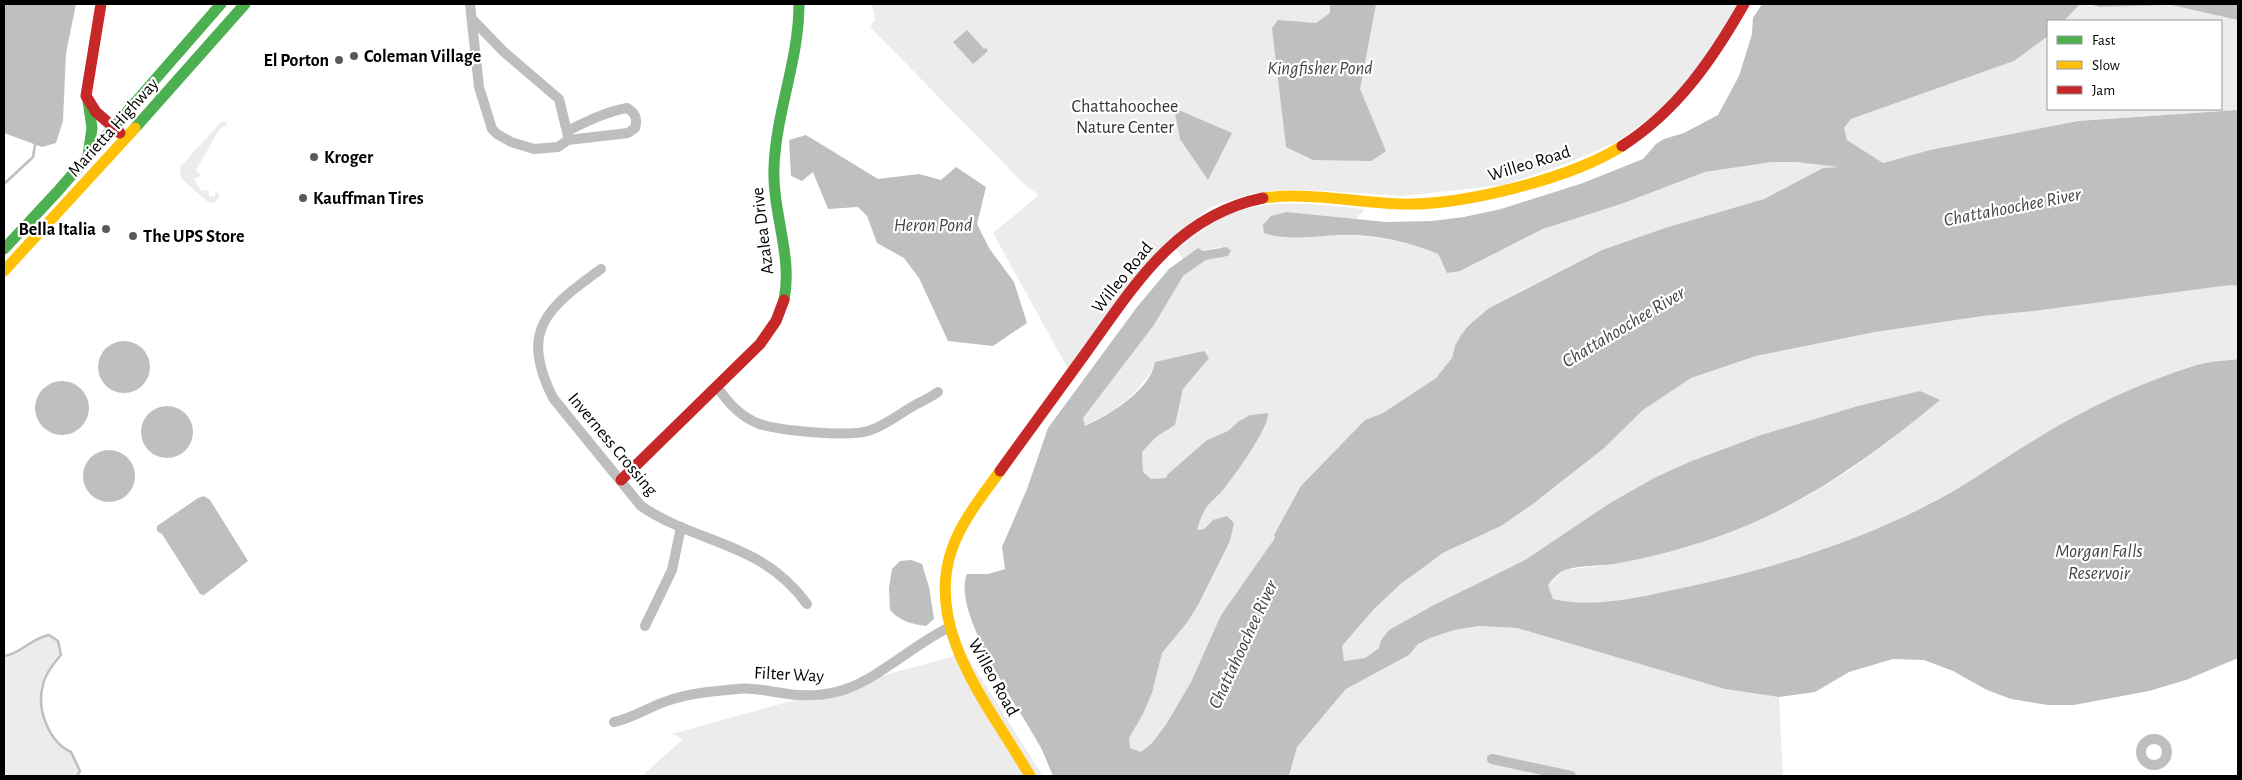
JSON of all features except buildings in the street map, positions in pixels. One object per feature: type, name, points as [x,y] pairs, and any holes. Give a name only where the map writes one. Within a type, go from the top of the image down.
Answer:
[{"type":"main road","points":[[88,156],[92,128],[86,89],[101,4]]},
{"type":"main road","name":"Marietta Highway","points":[[4,249],[221,4]]},
{"type":"main road","name":"Marietta Highway","points":[[4,271],[245,4]]},
{"type":"main road","name":"Azalea Drive","points":[[620,480],[718,388],[764,340],[782,308],[786,284],[786,268],[775,200],[774,165],[777,138],[799,39],[799,4]]},
{"type":"main road","name":"Willeo Road","points":[[1030,776],[954,644],[946,595],[948,567],[955,543],[966,520],[1151,264],[1184,234],[1224,209],[1251,200],[1306,197],[1400,204],[1443,203],[1507,189],[1589,162],[1616,150],[1638,136],[1685,93],[1724,41],[1744,4]]},
{"type":"main road","points":[[88,101],[96,112],[126,138]]},
{"type":"main road","points":[[96,112],[113,111],[134,103]]},
{"type":"street","points":[[470,4],[479,87],[492,129],[497,134],[511,142],[534,149],[558,147],[568,136],[604,114],[627,108],[634,113],[636,118],[635,128],[628,133],[568,136]]},
{"type":"street","points":[[472,19],[504,52],[559,99],[568,136]]},
{"type":"street","name":"Inverness Crossing","points":[[601,269],[555,306],[542,329],[538,356],[543,378],[554,398],[641,506],[660,519],[748,554],[773,570],[795,588],[807,604]]},
{"type":"street","points":[[718,388],[728,403],[742,415],[757,423],[772,427],[843,434],[868,431],[881,426],[938,392]]},
{"type":"street","points":[[645,626],[672,570],[681,527]]},
{"type":"street","name":"Filter Way","points":[[614,722],[626,720],[668,700],[731,689],[754,687],[782,693],[810,695],[836,692],[865,680],[910,650],[950,627]]},
{"type":"street","points":[[1492,759],[1570,776]]},
{"type":"green space","name":"Chattahoochee Nature Center","points":[[872,4],[1743,4],[1724,41],[1659,112],[1616,142],[1568,163],[1503,185],[1403,196],[1311,190],[1280,190],[1250,194],[1211,207],[1183,229],[1072,376],[993,233],[1039,195],[1026,186],[870,27],[875,20]]},
{"type":"green space","points":[[2080,4],[2100,7],[2171,5],[2238,20],[2238,110],[2078,121],[1930,150],[1883,163],[1847,140],[1844,128],[1851,119],[2014,61],[2047,37],[2047,110],[2222,110],[2222,20],[2065,20]]},
{"type":"green space","points":[[224,121],[227,126],[220,128],[196,170],[201,176],[194,179],[201,191],[209,190],[209,196],[215,197],[215,193],[219,192],[219,197],[214,203],[208,202],[181,178],[180,167],[220,123]]},
{"type":"green space","points":[[1772,162],[1796,162],[1844,167],[1823,168],[1764,199],[1665,228],[1602,250],[1489,308],[1469,325],[1455,346],[1452,358],[1436,378],[1383,413],[1365,420],[1275,538],[1221,615],[1191,682],[1167,723],[1152,743],[1141,752],[1130,748],[1129,738],[1143,714],[1152,693],[1162,653],[1186,624],[1230,541],[1213,520],[1204,529],[1196,530],[1201,516],[1233,476],[1249,452],[1262,429],[1267,413],[1250,415],[1239,421],[1228,431],[1207,440],[1168,474],[1167,478],[1150,479],[1143,472],[1142,452],[1156,437],[1175,424],[1183,389],[1208,358],[1154,367],[1139,388],[1124,402],[1085,426],[1083,418],[1154,325],[1183,276],[1206,260],[1228,256],[1231,251],[1219,247],[1203,251],[1198,248],[1183,259],[1176,249],[1199,232],[1242,210],[1272,204],[1319,205],[1365,209],[1355,220],[1333,218],[1280,238],[1341,235],[1380,238],[1419,247],[1438,254],[1441,262],[1460,271],[1543,229],[1621,204],[1705,172]]},
{"type":"green space","points":[[2230,285],[2238,286],[2238,359],[2197,365],[2155,379],[2094,406],[2024,446],[1952,491],[1879,527],[1816,552],[1784,562],[1637,598],[1586,603],[1553,600],[1548,585],[1564,570],[1614,564],[1664,553],[1713,538],[1761,519],[1806,497],[1850,470],[1940,400],[1858,406],[1761,435],[1689,462],[1654,478],[1610,503],[1525,560],[1434,605],[1381,640],[1379,648],[1365,658],[1344,661],[1342,646],[1374,609],[1412,575],[1444,553],[1501,526],[1543,497],[1603,449],[1643,410],[1691,378],[1756,356],[1875,332],[1983,316]]},
{"type":"green space","points":[[1479,626],[1517,628],[1725,689],[1779,697],[1783,776],[1289,776],[1297,747],[1346,689],[1409,655],[1418,644],[1430,638],[1454,630]]},
{"type":"green space","points":[[49,635],[58,641],[61,655],[50,669],[44,681],[41,694],[43,714],[46,724],[56,741],[71,752],[80,771],[77,776],[4,776],[4,656],[10,655],[37,639]]},
{"type":"green space","points":[[965,653],[1043,776],[642,776],[683,739],[672,734]]},
{"type":"water","points":[[4,4],[76,4],[66,53],[63,121],[56,143],[42,147],[4,133]]},
{"type":"water","name":"Kingfisher Pond","points":[[1330,4],[1376,4],[1360,89],[1386,151],[1371,161],[1313,160],[1286,147],[1272,28],[1278,20],[1316,23],[1330,13]]},
{"type":"water","name":"Morgan Falls Reservoir","points":[[1762,4],[2080,4],[2065,20],[2047,20],[2047,37],[2014,61],[1851,119],[1844,128],[1847,140],[1883,163],[1930,150],[2078,121],[2238,110],[2238,286],[2230,285],[1983,316],[1875,332],[1756,356],[1691,378],[1643,410],[1603,449],[1533,504],[1501,526],[1443,553],[1402,583],[1374,609],[1342,646],[1344,661],[1365,658],[1379,648],[1381,640],[1389,630],[1434,605],[1525,560],[1610,503],[1654,478],[1689,462],[1761,435],[1858,406],[1920,391],[1940,400],[1914,422],[1833,480],[1776,512],[1714,538],[1677,549],[1614,564],[1583,566],[1565,570],[1558,574],[1548,585],[1553,599],[1586,603],[1637,597],[1752,571],[1816,552],[1879,528],[1939,499],[2024,446],[2094,406],[2155,379],[2197,365],[2238,359],[2238,658],[2186,680],[2149,691],[2074,705],[2048,705],[2011,699],[1987,690],[1953,671],[1924,660],[1893,659],[1849,672],[1815,692],[1779,697],[1725,689],[1517,628],[1479,626],[1454,630],[1430,638],[1418,644],[1409,655],[1346,689],[1297,747],[1289,776],[1053,776],[1044,754],[1002,683],[977,634],[969,611],[965,590],[967,574],[988,574],[1005,569],[1002,547],[1027,489],[1048,428],[1137,307],[1169,269],[1198,248],[1203,251],[1227,247],[1231,251],[1228,256],[1206,260],[1183,276],[1154,325],[1083,418],[1085,426],[1116,409],[1137,392],[1152,373],[1155,362],[1204,351],[1209,358],[1183,389],[1175,425],[1156,437],[1142,452],[1143,472],[1151,479],[1166,478],[1168,474],[1207,440],[1228,431],[1239,421],[1250,415],[1268,413],[1263,429],[1250,453],[1227,485],[1205,510],[1201,519],[1197,530],[1204,529],[1213,520],[1227,516],[1234,523],[1230,541],[1198,605],[1186,624],[1162,653],[1152,693],[1143,714],[1129,738],[1130,748],[1141,752],[1152,743],[1167,723],[1191,682],[1221,615],[1275,538],[1274,535],[1301,486],[1365,420],[1383,413],[1436,378],[1452,358],[1455,346],[1461,335],[1469,325],[1489,308],[1602,250],[1665,228],[1764,199],[1823,168],[1839,167],[1796,162],[1772,162],[1705,172],[1621,204],[1543,229],[1460,271],[1447,273],[1438,254],[1403,242],[1378,237],[1352,235],[1282,237],[1264,233],[1263,225],[1271,216],[1286,212],[1386,222],[1432,221],[1464,217],[1501,209],[1583,183],[1643,159],[1656,144],[1664,139],[1684,133],[1718,115],[1739,76],[1752,34],[1753,18]]},
{"type":"water","points":[[2087,4],[2238,4],[2238,20],[2171,5],[2100,7]]},
{"type":"water","points":[[967,30],[988,51],[973,64],[953,42]]},
{"type":"water","points":[[1174,108],[1232,133],[1208,180],[1180,139]]},
{"type":"water","name":"Heron Pond","points":[[806,135],[878,179],[919,174],[941,180],[956,167],[986,187],[977,224],[989,248],[1014,282],[1027,323],[993,346],[948,341],[919,278],[904,258],[877,243],[867,216],[858,207],[828,209],[813,172],[802,181],[791,176],[789,140]]},
{"type":"water","points":[[124,341],[134,343],[142,349],[148,357],[150,367],[148,377],[142,385],[134,391],[124,393],[114,391],[106,385],[100,377],[98,367],[100,357],[106,349],[114,343]]},
{"type":"water","points":[[62,381],[72,383],[81,389],[87,398],[89,408],[87,418],[81,427],[72,433],[62,435],[52,433],[43,427],[37,418],[35,408],[37,398],[43,389],[52,383]]},
{"type":"water","points":[[167,406],[177,408],[185,414],[191,422],[193,432],[191,442],[185,450],[177,456],[167,458],[157,456],[149,450],[143,442],[141,432],[143,422],[149,414],[157,408]]},
{"type":"water","points":[[109,450],[119,452],[127,458],[133,466],[135,476],[133,486],[127,494],[119,500],[109,502],[99,500],[91,494],[85,486],[83,476],[85,466],[91,458],[99,452]]},
{"type":"water","points":[[204,496],[210,500],[248,561],[204,595],[200,594],[162,534],[157,531],[157,526],[198,498]]},
{"type":"water","points":[[911,560],[922,564],[929,587],[934,619],[926,626],[897,617],[890,610],[889,588],[892,569],[900,561]]},
{"type":"waterway","points":[[4,184],[33,157],[35,145]]},
{"type":"waterway","points":[[4,656],[10,655],[37,639],[49,635],[58,641],[61,655],[46,677],[41,694],[41,704],[46,724],[51,733],[56,741],[71,752],[80,771],[77,776]]},
{"type":"traffic: fast","points":[[4,249],[57,192],[221,4]]},
{"type":"traffic: fast","points":[[135,128],[245,4]]},
{"type":"traffic: fast","points":[[784,300],[786,267],[776,201],[774,167],[779,126],[792,66],[799,4]]},
{"type":"traffic: fast","points":[[88,101],[92,128],[88,156]]},
{"type":"traffic: slow","points":[[4,271],[135,128]]},
{"type":"traffic: slow","points":[[1263,198],[1297,196],[1400,204],[1453,200],[1514,188],[1545,179],[1600,158],[1622,146]]},
{"type":"traffic: slow","points":[[1000,471],[967,518],[956,538],[945,580],[947,610],[954,639],[966,668],[1030,776]]},
{"type":"traffic: jam","points":[[101,4],[86,96],[96,112],[120,133]]},
{"type":"traffic: jam","points":[[1622,146],[1660,117],[1692,83],[1719,45],[1744,4]]},
{"type":"traffic: jam","points":[[1000,471],[1121,303],[1159,257],[1181,237],[1205,220],[1232,207],[1263,198]]},
{"type":"traffic: jam","points":[[621,480],[760,344],[776,321],[784,300]]},
{"type":"place","name":"Coleman Village","points":[[354,56]]},
{"type":"place","name":"El Porton","points":[[339,60]]},
{"type":"place","name":"Kroger","points":[[314,157]]},
{"type":"place","name":"Kauffman Tires","points":[[303,198]]},
{"type":"place","name":"Bella Italia","points":[[106,229]]},
{"type":"place","name":"The UPS Store","points":[[133,236]]},
{"type":"water label","name":"Chattahoochee River","points":[[2012,206]]},
{"type":"water label","name":"Chattahoochee River","points":[[1623,326]]},
{"type":"water label","name":"Chattahoochee River","points":[[1242,644]]}]
